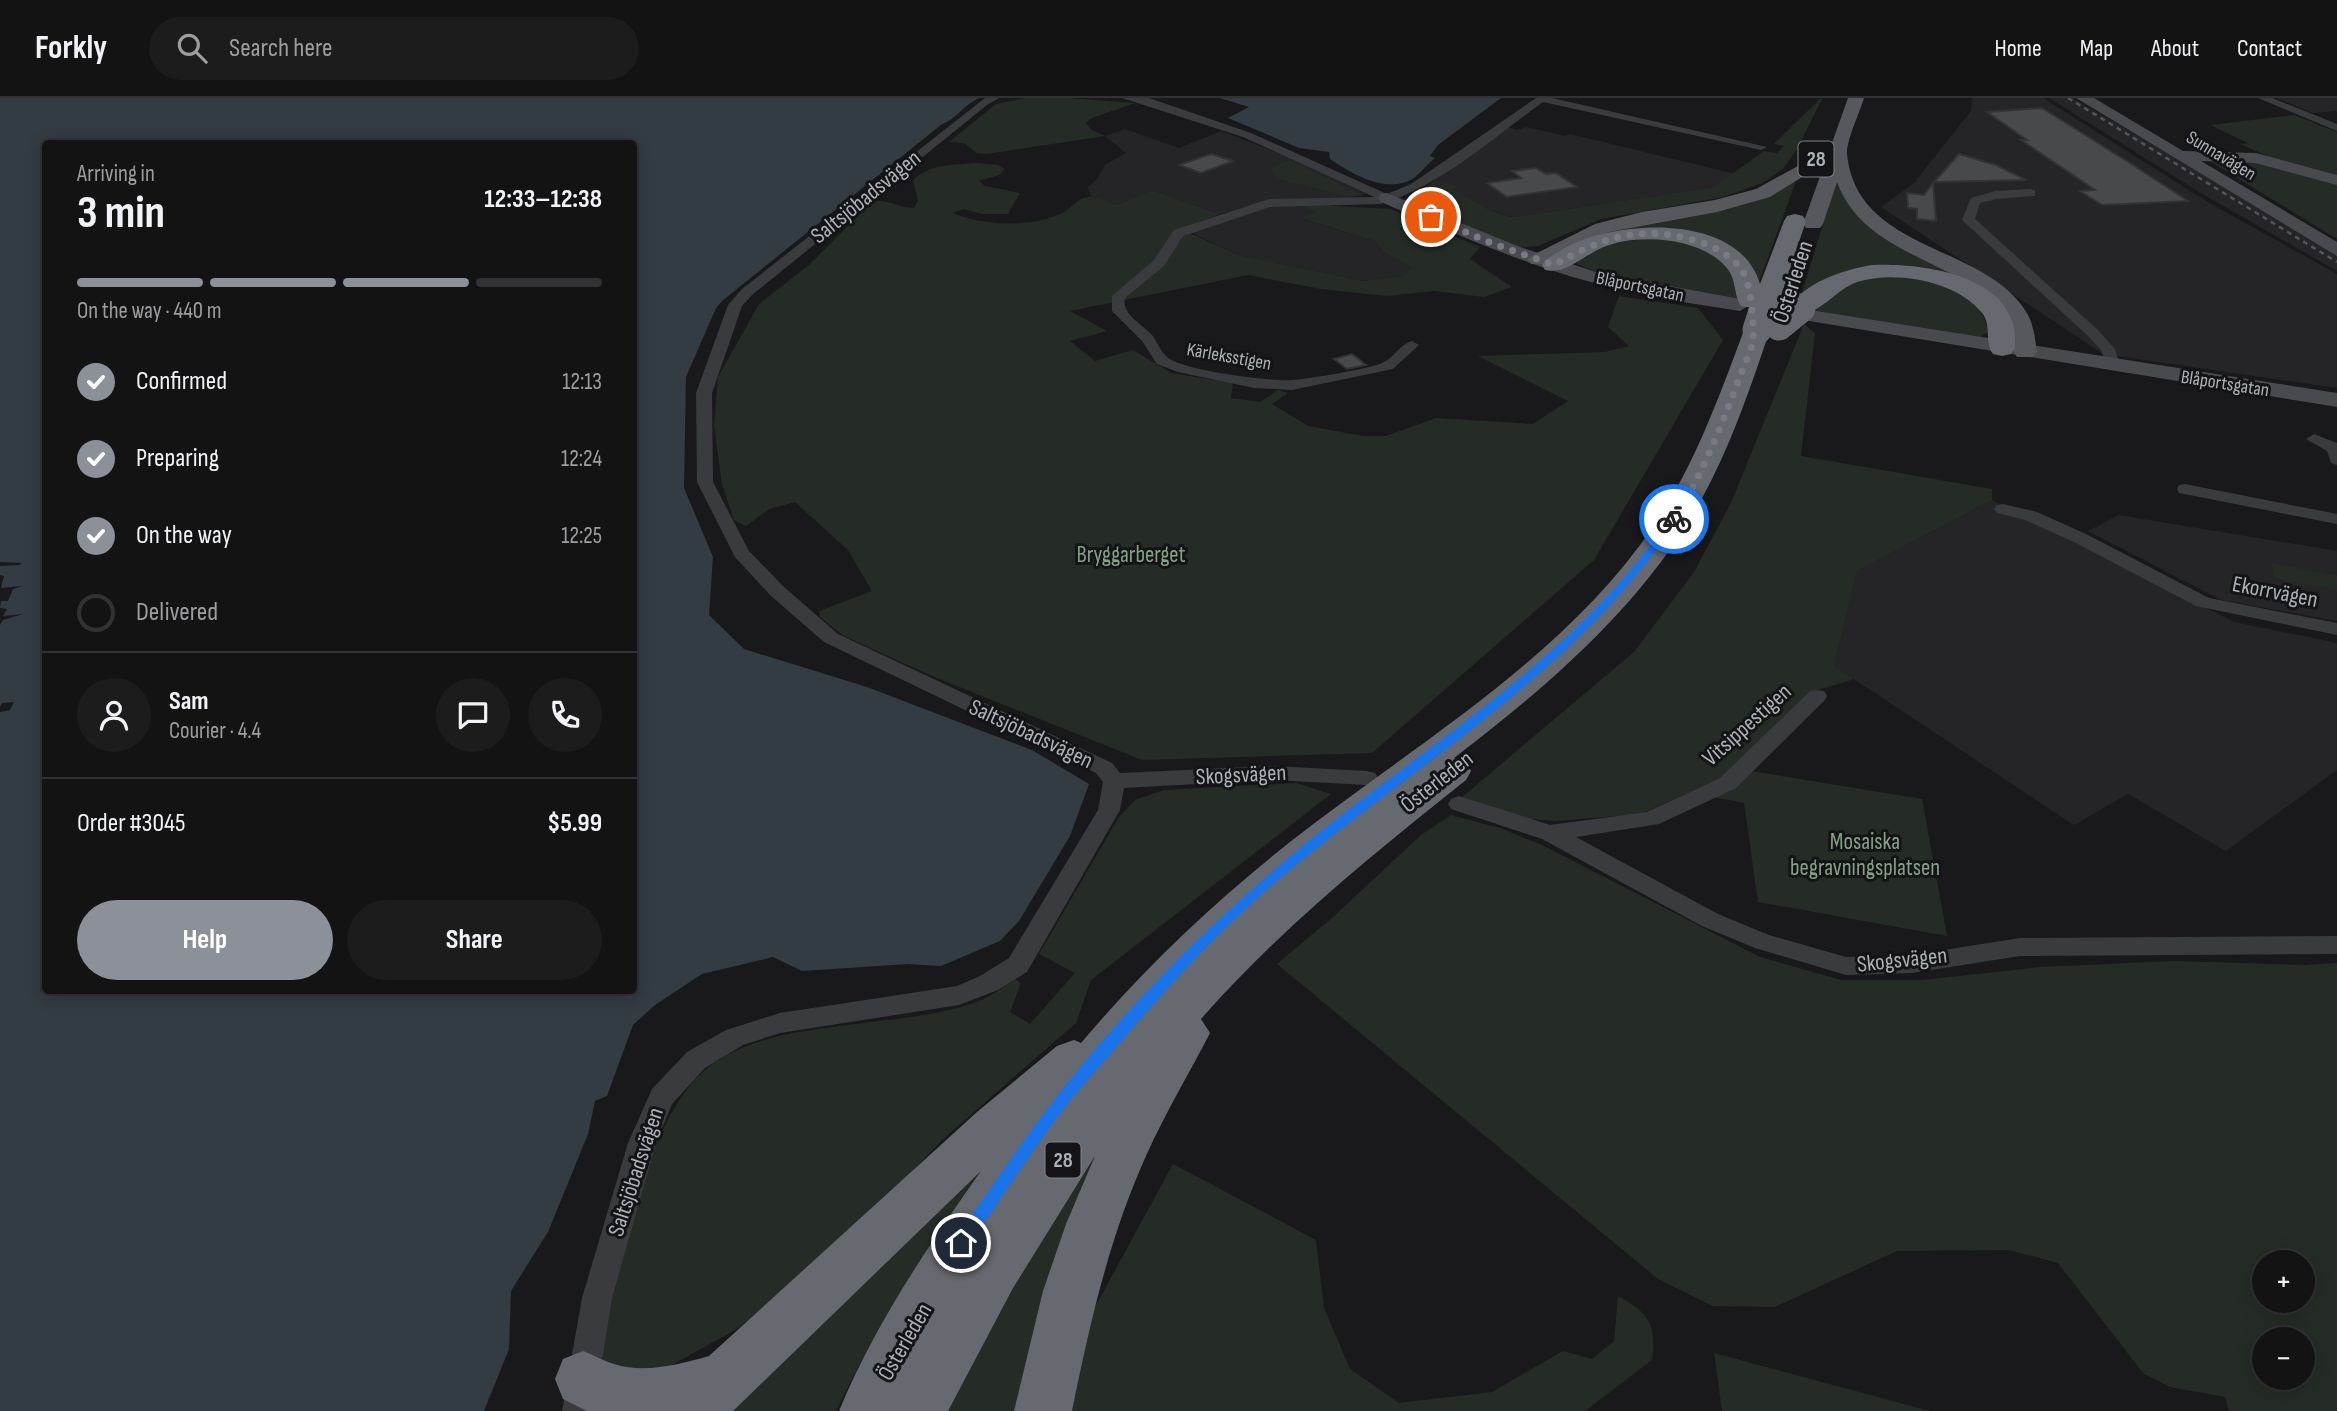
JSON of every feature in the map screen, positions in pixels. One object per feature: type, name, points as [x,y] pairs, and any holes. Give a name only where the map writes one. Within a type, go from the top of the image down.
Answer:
[{"type":"highway","name":"Österleden","points":[[868,1411],[961,1243],[1056,1108],[1134,1015],[1223,922],[1270,880],[1517,688],[1583,629],[1651,553],[1693,486],[1721,427],[1770,318],[1804,222]]},
{"type":"highway","points":[[1546,262],[1616,236],[1643,233],[1675,236],[1702,243],[1732,259],[1744,273],[1770,318],[1854,275],[1875,271],[1920,274],[1971,292],[1994,310],[2013,350]]},
{"type":"highway","name":"Österleden","points":[[918,1411],[997,1263],[1089,1121],[1192,997],[1249,938],[1346,854],[1540,699],[1608,638],[1645,597],[1701,522],[1717,493],[1742,434],[1770,318]]},
{"type":"highway","points":[[1043,1411],[1069,1293],[1093,1217],[1129,1136],[1166,1066],[1249,938]]},
{"type":"highway","points":[[580,1395],[604,1392],[649,1398],[706,1396],[994,1127],[1058,1073],[1134,1015]]},
{"type":"main road","name":"Österleden","points":[[1804,222],[1816,161],[1841,98]]},
{"type":"main road","name":"Österleden","points":[[1804,222],[1837,149],[1856,98]]},
{"type":"main road","points":[[1837,149],[1844,178],[1863,212],[1896,239],[1988,287],[2011,305],[2021,323],[2013,350]]},
{"type":"main road","points":[[1546,262],[1576,239],[1613,225],[1717,206],[1763,193],[1816,161]]},
{"type":"street","name":"Saltsjöbadsvägen","points":[[580,1395],[597,1298],[617,1223],[642,1143],[661,1097],[696,1060],[735,1037],[806,1018],[959,995],[989,983],[1018,965],[1110,810],[1114,781],[1104,768],[831,638],[777,591],[741,553],[705,482],[704,393],[735,305],[747,292],[983,103],[994,98]]},
{"type":"street","points":[[1127,98],[1145,100],[1247,135],[1387,198],[1415,187],[1542,99],[1761,147]]},
{"type":"street","name":"Sunnavägen","points":[[2083,98],[2337,250]]},
{"type":"street","points":[[2263,98],[2337,128]]},
{"type":"street","points":[[2180,156],[2256,158],[2337,180]]},
{"type":"street","points":[[2031,193],[1995,195],[1975,201],[1968,220],[2093,333],[2108,349],[2113,366]]},
{"type":"street","name":"Blåportsgatan","points":[[1387,198],[1491,243],[1546,262],[1770,318],[2013,350],[2337,400]]},
{"type":"street","name":"Kärleksstigen","points":[[1387,198],[1366,202],[1269,203],[1201,224],[1178,233],[1158,263],[1119,296],[1117,303],[1119,311],[1147,338],[1162,361],[1178,368],[1254,383],[1292,385],[1388,366],[1412,345]]},
{"type":"street","points":[[2314,439],[2334,448],[2337,460]]},
{"type":"street","points":[[2185,489],[2337,519]]},
{"type":"street","name":"Ekorrvägen","points":[[2003,509],[2031,516],[2080,538],[2203,602],[2337,629]]},
{"type":"street","name":"Vitsippestigen","points":[[1550,833],[1651,819],[1728,783],[1817,696]]},
{"type":"street","name":"Skogsvägen","points":[[1114,781],[1277,772],[1331,773],[1367,778]]},
{"type":"street","name":"Skogsvägen","points":[[1459,804],[1550,833],[1710,920],[1763,942],[1846,966],[1912,964],[1979,951],[2020,947],[2337,944]]},
{"type":"shaded area","points":[[0,98],[980,98],[942,124],[716,308],[686,377],[684,488],[713,557],[709,615],[744,649],[867,687],[1032,750],[1089,784],[1070,836],[1019,921],[1000,941],[941,966],[908,964],[802,971],[773,957],[702,974],[655,1005],[633,1025],[607,1096],[595,1101],[588,1134],[548,1232],[511,1291],[509,1349],[484,1411],[0,1411],[0,712],[10,710],[14,702],[2,703],[0,707],[0,625],[3,620],[23,614],[3,616],[7,609],[0,608],[1,601],[8,601],[13,589],[22,586],[1,588],[4,576],[0,575],[0,566],[22,563],[0,562]]},
{"type":"shaded area","points":[[1220,98],[1501,98],[1438,145],[1430,156],[1435,158],[1414,178],[1393,184],[1370,180],[1349,171],[1330,159],[1329,152],[1299,148],[1228,118],[1249,107]]},
{"type":"shaded area","points":[[1972,98],[2043,98],[2211,204],[2337,274],[2337,388],[2103,354],[1881,207],[1914,183],[1971,111]]},
{"type":"shaded area","points":[[2049,98],[2073,98],[2337,253],[2337,271],[2204,195]]},
{"type":"shaded area","points":[[2276,98],[2337,98],[2337,111],[2313,113]]},
{"type":"shaded area","points":[[1507,127],[1517,130],[1527,127],[1565,136],[1570,134],[1736,174],[1714,187],[1516,217],[1484,207],[1451,189],[1456,187],[1435,180]]},
{"type":"shaded area","points":[[1125,129],[1179,148],[1221,131],[1293,159],[1366,194],[1339,200],[1268,201],[1220,214],[1152,190],[1117,205],[1091,197],[1088,187],[1097,179],[1105,165],[1126,153],[1105,136]]},
{"type":"shaded area","points":[[1298,204],[1318,212],[1302,219],[1375,241],[1384,252],[1414,268],[1403,276],[1363,281],[1238,255],[1190,232],[1276,205]]},
{"type":"shaded area","points":[[1992,500],[2234,622],[2337,643],[2337,770],[2226,851],[2128,794],[2074,825],[1834,666],[1857,571]]},
{"type":"shaded area","points":[[2119,515],[2337,551],[2337,621],[2221,600],[2088,531]]},
{"type":"green space","points":[[1026,98],[1135,103],[1092,118],[1086,123],[1092,130],[1105,136],[986,154],[976,153],[964,143],[949,142],[996,104]]},
{"type":"green space","points":[[1820,99],[1797,149],[1783,169],[1762,183],[1723,197],[1601,219],[1538,246],[1518,248],[1421,206],[1414,202],[1412,197],[1435,180],[1458,187],[1452,189],[1491,210],[1516,217],[1714,187],[1764,151],[1777,153],[1784,146],[1774,144]]},
{"type":"green space","points":[[2294,115],[2337,132],[2337,239],[2211,162],[2225,159],[2265,163],[2268,156],[2240,144],[2248,143],[2210,125]]},
{"type":"green space","points":[[1290,160],[1362,196],[1347,196],[1278,179],[1271,168]]},
{"type":"green space","name":"Bryggarberget","points":[[975,163],[998,165],[1005,169],[999,175],[979,181],[985,186],[1020,193],[1008,214],[982,214],[964,209],[953,213],[978,221],[1039,221],[1064,212],[1086,197],[1117,205],[1152,190],[1220,214],[1181,229],[1238,255],[1363,281],[1403,276],[1413,268],[1384,252],[1375,241],[1300,218],[1317,212],[1298,204],[1390,209],[1480,247],[1470,259],[1512,287],[1484,297],[1434,291],[1387,296],[1321,289],[1248,275],[1070,311],[1107,331],[1070,341],[1095,361],[1133,350],[1171,373],[1233,383],[1231,398],[1260,402],[1278,390],[1288,393],[1272,404],[1308,426],[1363,436],[1386,436],[1436,418],[1533,424],[1568,401],[1478,356],[1605,352],[1629,346],[1608,327],[1619,296],[1698,308],[1723,340],[1594,560],[1372,753],[1142,760],[932,676],[844,636],[820,617],[819,611],[872,591],[848,550],[795,502],[769,509],[746,526],[734,520],[722,484],[714,425],[718,377],[759,304],[810,264],[873,201],[914,208],[918,201],[913,180],[942,166]]},
{"type":"green space","points":[[1796,181],[1759,282],[1741,257],[1658,229],[1630,229],[1595,237],[1596,233],[1774,194]]},
{"type":"green space","points":[[1836,182],[1840,183],[1846,199],[1961,276],[1963,283],[1851,270],[1833,276],[1801,296]]},
{"type":"green space","points":[[1658,238],[1701,248],[1724,261],[1732,271],[1738,301],[1603,275],[1577,264],[1577,261],[1586,255],[1606,246]]},
{"type":"green space","points":[[1874,276],[1926,281],[1959,292],[1973,302],[1982,315],[1988,332],[1978,338],[1813,312],[1846,284]]},
{"type":"green space","points":[[1804,324],[1815,333],[1801,456],[1992,489],[1992,500],[1857,571],[1834,666],[1854,679],[1808,693],[1721,778],[1641,814],[1555,821],[1530,819],[1461,798],[1634,652],[1694,572],[1731,503]]},
{"type":"green space","points":[[2272,563],[2337,576],[2337,590],[2275,578]]},
{"type":"green space","name":"Mosaiska begravningsplatsen","points":[[1751,771],[1922,799],[1947,936],[1758,902],[1744,803],[1713,797]]},
{"type":"green space","points":[[1296,783],[1331,794],[1091,980],[1076,1023],[943,1139],[825,1262],[735,1330],[661,1371],[605,1369],[601,1348],[615,1280],[636,1201],[664,1127],[682,1096],[703,1072],[735,1051],[772,1038],[952,1009],[984,999],[1015,979],[1021,983],[1010,1012],[1030,1024],[1075,973],[1039,954],[1119,817],[1135,800],[1164,790]]},
{"type":"green space","points":[[1451,815],[1500,828],[1542,845],[1760,957],[1841,980],[1923,980],[2041,967],[2173,961],[2303,965],[2337,963],[2337,1411],[2229,1411],[2225,1397],[2170,1387],[2143,1373],[2058,1263],[2009,1250],[1897,1251],[1775,1307],[1713,1306],[1658,1279],[1277,964],[1332,918],[1421,835]]},
{"type":"green space","points":[[1004,1140],[893,1306],[836,1411],[718,1411]]},
{"type":"green space","points":[[1101,1148],[1016,1411],[947,1411],[1017,1277]]},
{"type":"green space","points":[[1173,1164],[1316,1240],[1324,1308],[1350,1369],[1399,1403],[1492,1392],[1563,1351],[1592,1359],[1614,1341],[1618,1296],[1637,1308],[1648,1321],[1653,1338],[1652,1360],[1585,1411],[1072,1411],[1089,1318]]},
{"type":"green space","points":[[1714,1353],[1930,1411],[1722,1411]]},
{"type":"building","points":[[2042,108],[2188,201],[2102,205],[2080,191],[2095,190],[2021,140],[2027,140],[1987,112]]},
{"type":"building","points":[[1211,154],[1233,161],[1201,173],[1179,165]]},
{"type":"building","points":[[1959,154],[1996,165],[2026,180],[1934,182]]},
{"type":"building","points":[[1536,168],[1546,174],[1556,173],[1577,187],[1507,197],[1487,183],[1521,178],[1512,171]]},
{"type":"building","points":[[1933,183],[1936,221],[1917,219],[1917,209],[1908,208],[1907,193],[1924,195]]},
{"type":"building","points":[[1352,354],[1366,365],[1347,369],[1334,359]]},
{"type":"railway","points":[[2068,98],[2337,262]]},
{"type":"way so far","points":[[1431,217],[1491,243],[1554,265],[1602,240],[1628,234],[1659,233],[1702,243],[1724,253],[1739,266],[1744,273],[1750,298],[1753,341],[1721,427],[1674,519]]},
{"type":"route","points":[[961,1243],[1056,1108],[1169,976],[1270,880],[1379,793],[1498,704],[1583,629],[1651,553],[1674,519]]}]
